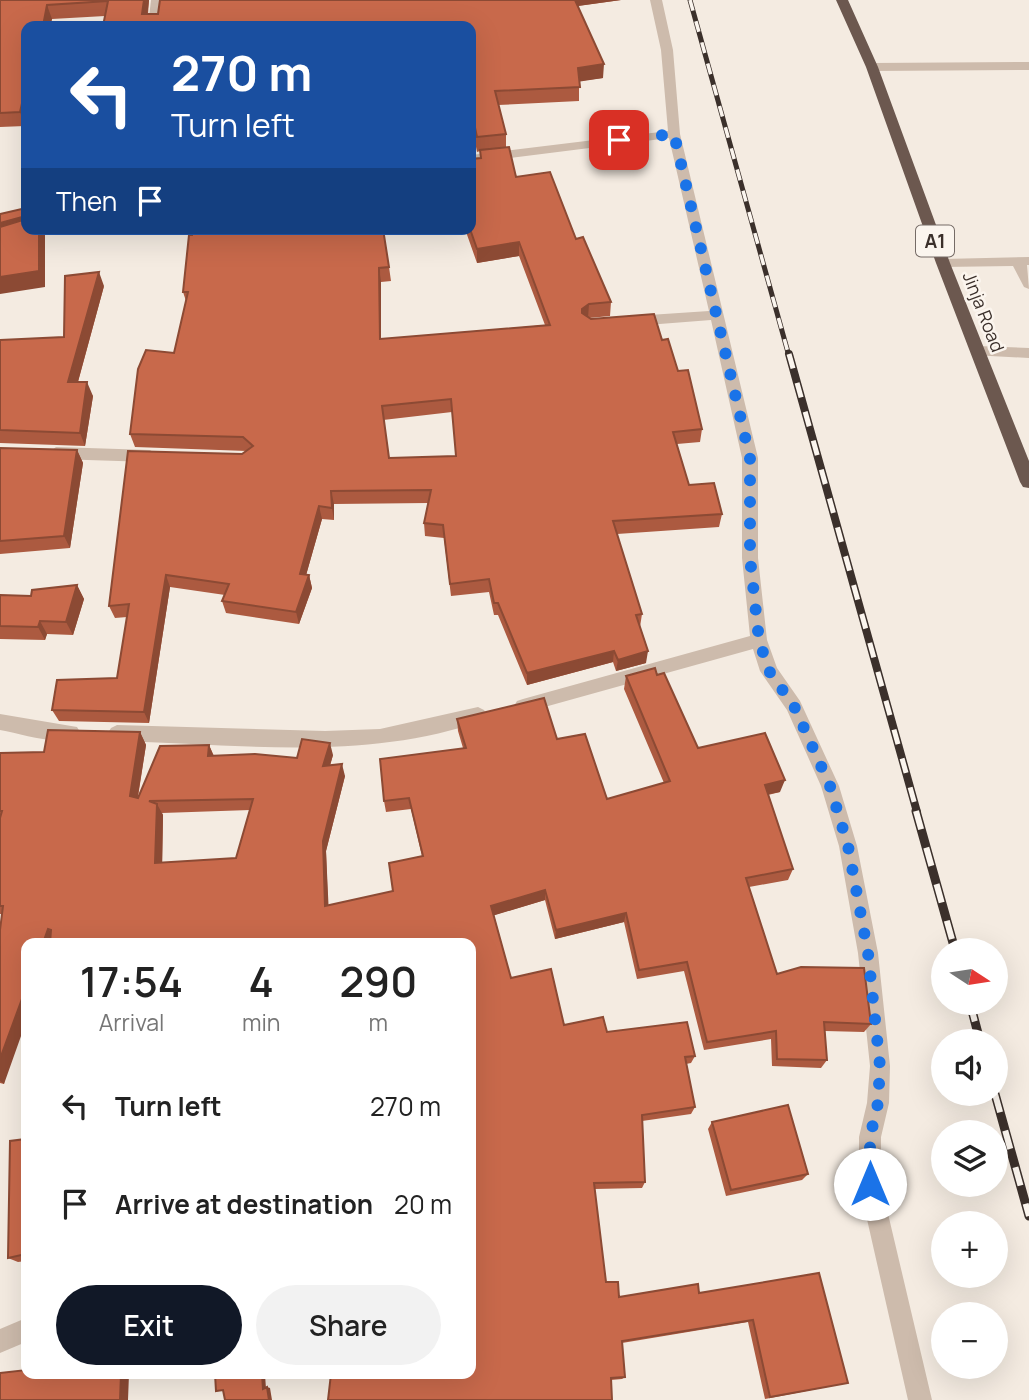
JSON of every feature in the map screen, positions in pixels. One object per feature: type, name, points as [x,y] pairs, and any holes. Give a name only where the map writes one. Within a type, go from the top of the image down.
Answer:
[{"type":"highway","name":"Jinja Road","points":[[842,0],[872,67],[977,351],[1023,451],[1029,482]]},
{"type":"street","points":[[155,21],[157,0]]},
{"type":"street","points":[[656,0],[665,26],[669,54],[674,134],[750,458],[750,558],[759,640],[769,671],[794,706],[830,786],[848,846],[868,953],[880,1066],[878,1103],[870,1137],[870,1184],[920,1400]]},
{"type":"street","points":[[872,67],[1029,65]]},
{"type":"street","points":[[476,158],[674,134]]},
{"type":"street","points":[[943,263],[1023,262],[1029,284]]},
{"type":"street","points":[[616,323],[718,315]]},
{"type":"street","points":[[977,351],[1029,354]]},
{"type":"street","points":[[40,453],[167,457]]},
{"type":"street","points":[[0,722],[44,731],[91,733],[326,739],[380,737],[564,696],[759,640]]},
{"type":"street","points":[[0,1341],[21,1333]]},
{"type":"building","points":[[0,0],[144,0],[142,14],[158,14],[160,0],[575,0],[604,64],[578,68],[580,87],[495,91],[506,134],[477,137],[476,21],[104,21],[108,1],[47,5],[44,21],[21,21],[20,112],[0,113]]},
{"type":"building","points":[[509,147],[516,177],[550,172],[576,239],[583,237],[611,302],[589,304],[582,309],[582,313],[591,319],[654,314],[662,340],[668,339],[678,371],[688,370],[702,429],[673,432],[689,485],[714,483],[722,514],[613,521],[642,614],[636,615],[648,651],[618,660],[614,651],[527,673],[498,603],[494,603],[489,579],[450,584],[443,525],[424,523],[431,490],[331,491],[332,508],[319,506],[300,574],[309,575],[296,612],[222,601],[229,584],[166,575],[144,712],[52,710],[57,680],[117,678],[129,604],[109,606],[128,451],[242,454],[253,446],[243,437],[130,434],[138,369],[146,350],[174,353],[188,292],[183,292],[189,235],[384,235],[389,267],[379,268],[380,339],[550,325],[519,242],[477,249],[472,235],[476,235],[476,158],[481,158],[480,150]],"holes":[[[451,399],[456,456],[389,458],[382,406]]]},
{"type":"building","points":[[21,209],[21,217],[0,223],[0,214]]},
{"type":"building","points":[[21,221],[21,235],[39,235],[39,271],[0,277],[0,227]]},
{"type":"building","points":[[99,272],[68,382],[87,382],[80,433],[0,430],[0,340],[64,337],[65,276]]},
{"type":"building","points":[[0,448],[77,450],[64,536],[0,541]]},
{"type":"building","points":[[77,585],[66,622],[40,621],[38,627],[0,626],[0,595],[31,596],[32,590]]},
{"type":"building","points":[[655,668],[657,675],[664,673],[698,748],[765,733],[785,780],[765,785],[793,869],[746,878],[777,974],[801,967],[864,968],[871,1024],[824,1022],[827,1060],[777,1059],[776,1031],[707,1042],[687,962],[639,970],[626,913],[556,930],[545,890],[491,906],[511,978],[551,969],[564,1025],[603,1017],[607,1032],[687,1022],[695,1056],[685,1057],[695,1107],[642,1115],[645,1182],[594,1183],[606,1282],[618,1282],[619,1297],[698,1284],[699,1293],[819,1273],[848,1383],[770,1397],[753,1320],[622,1341],[625,1377],[611,1378],[612,1400],[328,1400],[330,1379],[476,1379],[476,938],[50,938],[51,930],[48,929],[45,938],[21,938],[21,1002],[0,1059],[0,930],[3,906],[0,906],[0,753],[44,752],[48,730],[140,732],[130,796],[138,798],[160,746],[209,745],[208,756],[255,754],[297,758],[302,739],[330,743],[323,766],[342,764],[323,841],[325,906],[393,891],[389,863],[423,856],[409,798],[384,801],[380,759],[466,748],[457,719],[544,698],[557,739],[585,734],[607,799],[670,781],[626,676]],"holes":[[[253,799],[236,858],[155,863],[157,804],[149,801]]]},
{"type":"building","points":[[788,1105],[808,1174],[731,1190],[712,1122]]},
{"type":"building","points":[[21,1140],[21,1255],[8,1258],[10,1141]]},
{"type":"building","points":[[21,1371],[21,1379],[121,1379],[120,1400],[0,1400],[0,1373]]},
{"type":"building","points":[[215,1379],[262,1379],[263,1389],[267,1387],[269,1400],[225,1400],[223,1390],[216,1391]]},
{"type":"railway","points":[[690,0],[789,356]]},
{"type":"railway","points":[[789,354],[917,812]]},
{"type":"railway","points":[[916,811],[952,938]]},
{"type":"railway","points":[[973,1015],[977,1029]]},
{"type":"railway","points":[[998,1106],[1029,1216]]},
{"type":"route","points":[[619,140],[674,134],[750,458],[750,558],[759,640],[769,671],[794,706],[830,786],[848,846],[868,953],[880,1066],[878,1103],[870,1137],[870,1184]]}]
